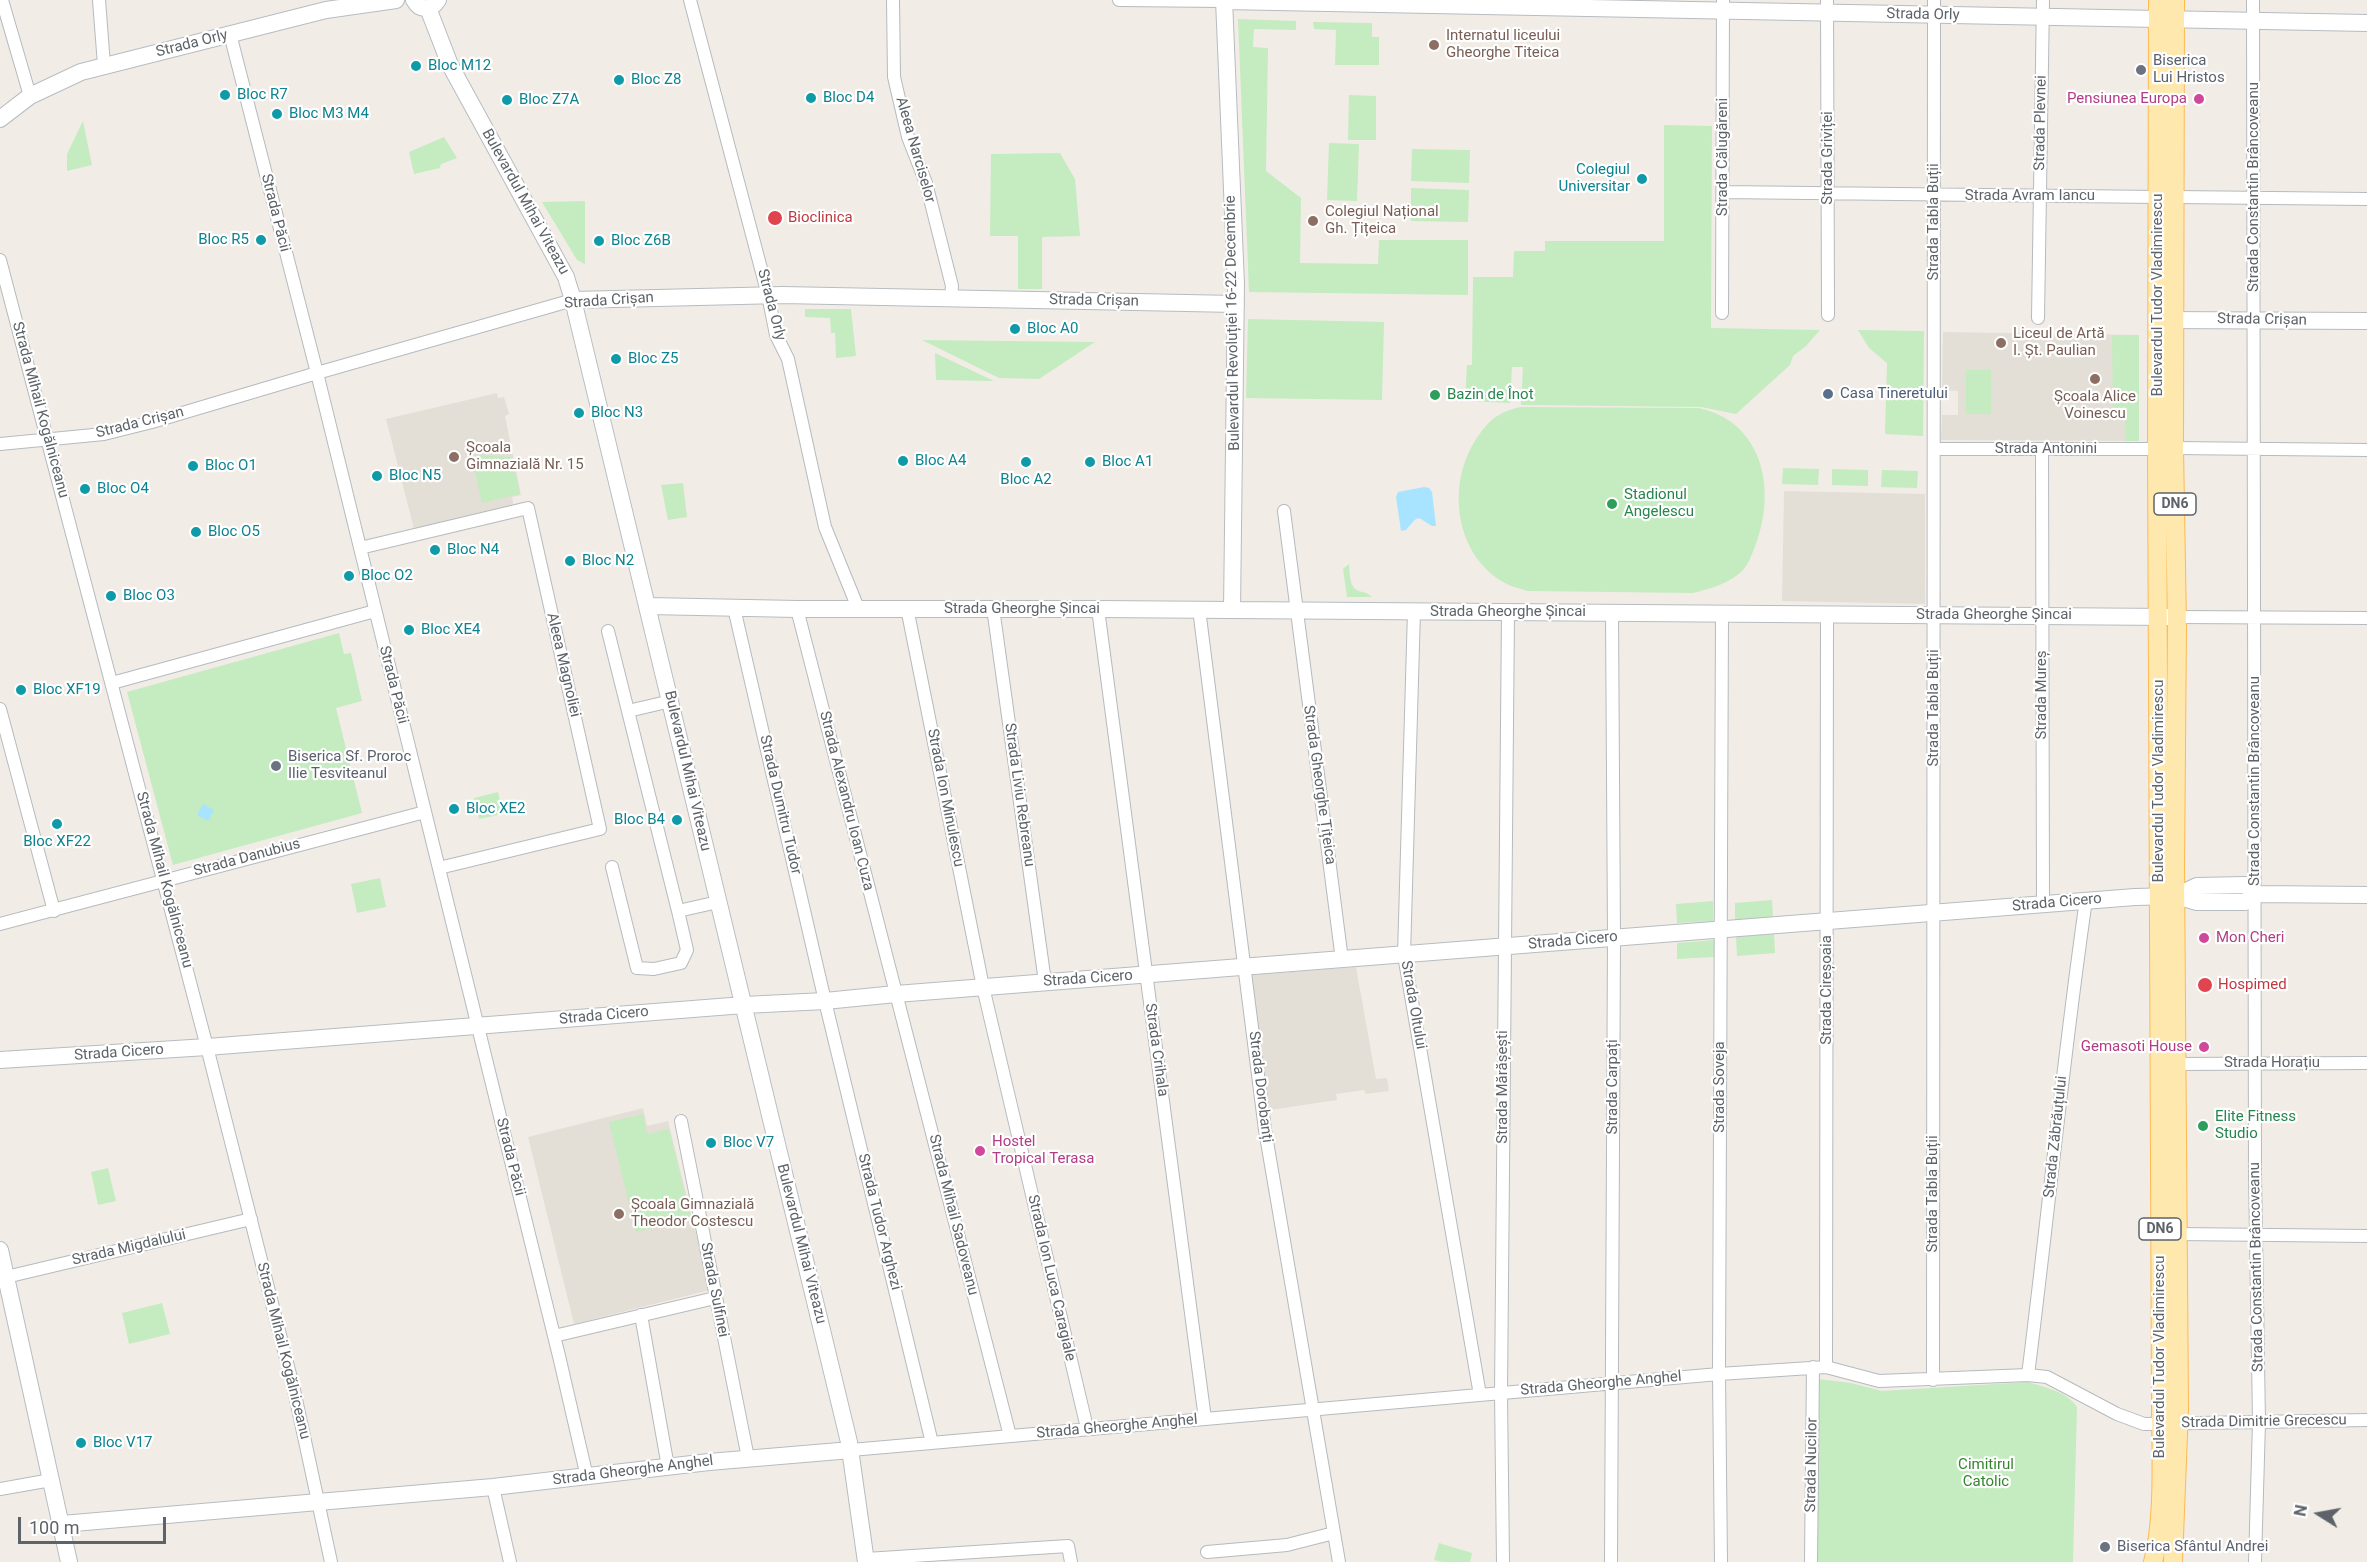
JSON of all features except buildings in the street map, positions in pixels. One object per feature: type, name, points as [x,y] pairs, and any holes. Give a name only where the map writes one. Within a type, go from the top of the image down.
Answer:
[{"type":"main road","name":"Bulevardul Tudor Vladimirescu","points":[[2158,0],[2166,19],[2169,1423],[2173,1562]]},
{"type":"main road","name":"Bulevardul Tudor Vladimirescu","points":[[2166,19],[2175,0]]},
{"type":"main road","name":"Bulevardul Tudor Vladimirescu","points":[[2153,1562],[2169,1423],[2178,1234],[2176,1064],[2167,896]]},
{"type":"street","points":[[2,0],[30,96]]},
{"type":"street","points":[[99,0],[104,65]]},
{"type":"street","name":"Strada Orly","points":[[0,119],[30,96],[81,72],[104,65],[326,10],[396,0]]},
{"type":"street","name":"Strada Orly","points":[[690,0],[768,295],[776,335],[789,359],[823,520],[858,608]]},
{"type":"street","name":"Aleea Narciselor","points":[[893,0],[894,77],[908,137],[926,183],[951,286],[951,299]]},
{"type":"street","name":"Strada Orly","points":[[1119,0],[2043,8],[2166,19],[2367,23]]},
{"type":"street","name":"Strada Constantin Brâncoveanu","points":[[2253,0],[2255,1063],[2259,1422],[2255,1562]]},
{"type":"street","name":"Bulevardul Revoluției 16-22 Decembrie","points":[[1224,1],[1236,304],[1232,610]]},
{"type":"street","name":"Bulevardul Mihai Viteazu","points":[[426,3],[450,65],[566,277],[573,300],[851,1450],[866,1561]]},
{"type":"street","name":"Strada Călugăreni","points":[[1722,313],[1723,6]]},
{"type":"street","name":"Strada Griviței","points":[[1827,7],[1828,315]]},
{"type":"street","name":"Strada Tabla Buții","points":[[1933,1380],[1934,7]]},
{"type":"street","name":"Strada Plevnei","points":[[2038,318],[2043,8]]},
{"type":"street","name":"Strada Păcii","points":[[230,34],[360,548],[587,1477]]},
{"type":"street","name":"Strada Avram Iancu","points":[[1723,192],[2367,199]]},
{"type":"street","name":"Strada Mihail Kogălniceanu","points":[[0,260],[251,1219],[294,1390],[331,1562]]},
{"type":"street","name":"Strada Crișan","points":[[0,444],[104,434],[152,422],[573,300],[768,295],[1236,304]]},
{"type":"street","name":"Strada Crișan","points":[[2166,320],[2367,321]]},
{"type":"street","name":"Strada Antonini","points":[[1934,449],[2367,450]]},
{"type":"street","name":"Strada Mureș","points":[[2042,449],[2043,904]]},
{"type":"street","name":"Aleea Magnoliei","points":[[360,548],[528,508],[600,829],[439,868]]},
{"type":"street","name":"Strada Gheorghe Țițeica","points":[[1284,511],[1342,960]]},
{"type":"street","name":"Strada Gheorghe Șincai","points":[[648,606],[797,609],[1199,609],[2367,618]]},
{"type":"street","name":"Strada Dumitru Tudor","points":[[734,608],[825,1001]]},
{"type":"street","name":"Strada Ion Minulescu","points":[[907,608],[983,987]]},
{"type":"street","name":"Strada Liviu Rebreanu","points":[[993,608],[1045,982]]},
{"type":"street","name":"Strada Alexandru Ioan Cuza","points":[[797,609],[896,994]]},
{"type":"street","name":"Strada Crihala","points":[[1098,609],[1205,1419]]},
{"type":"street","name":"Strada Dorobanți","points":[[1199,609],[1265,1130],[1339,1562]]},
{"type":"street","points":[[112,683],[375,611]]},
{"type":"street","name":"Strada Oltului","points":[[1414,611],[1404,955],[1479,1395]]},
{"type":"street","name":"Strada Mărășești","points":[[1503,1562],[1501,1393],[1508,612]]},
{"type":"street","name":"Strada Carpați","points":[[1611,1562],[1614,938],[1612,612]]},
{"type":"street","name":"Strada Soveja","points":[[1721,1562],[1719,1374],[1722,612]]},
{"type":"street","name":"Strada Cireșoaia","points":[[1826,1367],[1827,614]]},
{"type":"street","points":[[608,631],[687,950],[681,963],[654,969],[637,968],[612,867]]},
{"type":"street","points":[[628,711],[671,701]]},
{"type":"street","points":[[0,709],[54,911]]},
{"type":"street","name":"Strada Danubius","points":[[0,924],[425,812]]},
{"type":"street","name":"Strada Cicero","points":[[0,1060],[825,1001],[2086,900],[2167,896],[2197,886],[2246,885],[2256,894],[2367,896]]},
{"type":"street","name":"Strada Zăbrăuțului","points":[[2028,1375],[2055,1158],[2069,1016],[2086,900]]},
{"type":"street","points":[[678,910],[718,902]]},
{"type":"street","name":"Strada Ion Luca Caragiale","points":[[983,987],[1087,1428]]},
{"type":"street","name":"Strada Mihail Sadoveanu","points":[[896,994],[1010,1436]]},
{"type":"street","name":"Strada Tudor Arghezi","points":[[825,1001],[932,1443]]},
{"type":"street","name":"Strada Horațiu","points":[[2176,1064],[2367,1063]]},
{"type":"street","name":"Strada Sulfinei","points":[[681,1121],[748,1458]]},
{"type":"street","name":"Strada Migdalului","points":[[6,1277],[251,1219]]},
{"type":"street","points":[[2178,1234],[2367,1236]]},
{"type":"street","points":[[0,1250],[69,1562]]},
{"type":"street","points":[[554,1336],[716,1298]]},
{"type":"street","points":[[640,1316],[669,1467]]},
{"type":"street","name":"Strada Gheorghe Anghel","points":[[62,1524],[318,1503],[587,1477],[748,1458],[1813,1367],[1826,1367],[1879,1381],[2028,1375],[2047,1377],[2130,1420],[2144,1424],[2169,1423]]},
{"type":"street","name":"Strada Nucilor","points":[[1811,1562],[1813,1367]]},
{"type":"street","name":"Strada Dimitrie Grecescu","points":[[2169,1423],[2367,1420]]},
{"type":"street","points":[[0,1489],[51,1480]]},
{"type":"street","points":[[493,1486],[510,1562]]},
{"type":"street","points":[[1207,1552],[1287,1545],[1334,1533]]},
{"type":"street","points":[[866,1561],[1068,1545],[1071,1562]]},
{"type":"shaded area","points":[[1943,332],[2139,335],[2139,441],[1941,440],[1942,415],[1958,415],[1958,391],[1942,390]]},
{"type":"shaded area","name":"Școala Gimnazială Nr. 15","points":[[497,393],[498,398],[504,397],[509,414],[505,416],[521,495],[512,497],[514,509],[415,533],[386,419]]},
{"type":"shaded area","points":[[1784,491],[1925,494],[1925,604],[1782,601]]},
{"type":"shaded area","points":[[1356,967],[1376,1079],[1387,1078],[1389,1091],[1366,1094],[1364,1090],[1336,1094],[1337,1100],[1270,1110],[1251,975]]},
{"type":"shaded area","name":"Școala Gimnazială Theodor Costescu","points":[[643,1108],[647,1126],[668,1121],[710,1290],[574,1324],[528,1137]]},
{"type":"green space","points":[[1238,19],[1296,21],[1296,30],[1254,29],[1253,47],[1268,48],[1266,171],[1301,198],[1300,263],[1378,264],[1379,240],[1468,240],[1468,295],[1249,292]]},
{"type":"green space","points":[[1313,22],[1372,23],[1372,37],[1379,37],[1379,65],[1335,65],[1336,30],[1314,29]]},
{"type":"green space","points":[[1349,95],[1376,96],[1376,140],[1348,140]]},
{"type":"green space","points":[[83,121],[92,165],[67,171],[67,154]]},
{"type":"green space","points":[[1664,125],[1712,126],[1711,328],[1820,330],[1806,346],[1793,356],[1790,365],[1736,414],[1701,407],[1521,405],[1523,367],[1512,367],[1510,403],[1465,401],[1467,365],[1472,365],[1473,277],[1513,277],[1514,251],[1545,251],[1545,241],[1664,241]]},
{"type":"green space","points":[[444,137],[457,158],[441,164],[440,168],[414,174],[409,152]]},
{"type":"green space","points":[[1329,143],[1359,144],[1357,201],[1327,200]]},
{"type":"green space","points":[[1412,149],[1470,150],[1469,183],[1411,181]]},
{"type":"green space","points":[[1060,153],[1075,179],[1080,236],[1042,237],[1042,289],[1018,289],[1018,236],[990,236],[991,154]]},
{"type":"green space","points":[[1411,188],[1469,190],[1468,222],[1411,221]]},
{"type":"green space","points":[[585,201],[585,264],[577,260],[542,202]]},
{"type":"green space","points":[[805,309],[851,309],[856,356],[836,358],[835,333],[831,333],[830,318],[805,317]]},
{"type":"green space","points":[[1248,319],[1384,322],[1382,400],[1246,398]]},
{"type":"green space","points":[[1858,330],[1924,331],[1923,436],[1885,434],[1887,363],[1869,348]]},
{"type":"green space","points":[[2112,335],[2139,335],[2139,441],[2125,441],[2125,417],[2113,416]]},
{"type":"green space","points":[[922,340],[1095,342],[1039,379],[999,378]]},
{"type":"green space","points":[[935,353],[994,381],[936,380]]},
{"type":"green space","points":[[1966,370],[1991,370],[1991,414],[1966,414]]},
{"type":"green space","name":"Stadionul Angelescu","points":[[1520,407],[1699,408],[1720,416],[1737,427],[1750,442],[1759,460],[1764,479],[1763,520],[1757,541],[1745,567],[1738,575],[1726,582],[1693,593],[1527,591],[1505,583],[1476,557],[1467,540],[1461,522],[1460,483],[1464,464],[1477,437],[1491,421],[1501,414]]},
{"type":"green space","points":[[471,455],[512,457],[520,494],[482,503]]},
{"type":"green space","points":[[1783,468],[1819,469],[1818,485],[1782,484]]},
{"type":"green space","points":[[1832,469],[1868,470],[1868,486],[1832,485]]},
{"type":"green space","points":[[1882,470],[1918,471],[1917,488],[1881,487]]},
{"type":"green space","points":[[683,483],[687,517],[668,520],[661,485]]},
{"type":"green space","points":[[1349,564],[1353,587],[1372,597],[1347,597],[1343,569]]},
{"type":"green space","points":[[339,633],[344,654],[351,653],[362,701],[336,708],[362,813],[173,865],[127,692]]},
{"type":"green space","points":[[498,792],[503,814],[479,819],[474,798]]},
{"type":"green space","points":[[380,878],[386,907],[357,913],[351,884]]},
{"type":"green space","points":[[1772,900],[1773,917],[1735,920],[1735,903]]},
{"type":"green space","points":[[1713,901],[1713,921],[1677,923],[1676,904]]},
{"type":"green space","points":[[1774,934],[1775,953],[1737,956],[1736,937]]},
{"type":"green space","points":[[1714,940],[1714,957],[1677,959],[1677,943]]},
{"type":"green space","points":[[643,1114],[647,1134],[669,1129],[691,1218],[636,1232],[609,1122]]},
{"type":"green space","points":[[108,1168],[116,1201],[98,1205],[91,1172]]},
{"type":"green space","points":[[162,1303],[170,1334],[129,1344],[122,1313]]},
{"type":"green space","name":"Cimitirul Catolic","points":[[1818,1379],[1851,1383],[1882,1391],[2028,1382],[2068,1397],[2077,1407],[2073,1562],[1816,1562]]},
{"type":"green space","points":[[1439,1543],[1472,1553],[1470,1562],[1434,1560]]},
{"type":"water","points":[[1429,488],[1432,492],[1436,526],[1418,518],[1406,530],[1401,531],[1396,497],[1398,492]]},
{"type":"water","points":[[203,804],[214,810],[208,821],[197,815]]},
{"type":"place","name":"Internatul liceului Gheorghe Titeica","points":[[1434,45]]},
{"type":"place","name":"Bloc M12","points":[[416,66]]},
{"type":"place","name":"Biserica Lui Hristos","points":[[2141,70]]},
{"type":"place","name":"Bloc Z8","points":[[619,80]]},
{"type":"place","name":"Bloc R7","points":[[225,95]]},
{"type":"place","name":"Bloc D4","points":[[811,98]]},
{"type":"place","name":"Pensiunea Europa","points":[[2199,99]]},
{"type":"place","name":"Bloc Z7A","points":[[507,100]]},
{"type":"place","name":"Bloc M3 M4","points":[[277,114]]},
{"type":"place","name":"Colegiul Universitar","points":[[1642,179]]},
{"type":"place","name":"Bioclinica","points":[[775,218]]},
{"type":"place","name":"Colegiul Național Gh. Țițeica","points":[[1313,221]]},
{"type":"place","name":"Bloc R5","points":[[261,240]]},
{"type":"place","name":"Bloc Z6B","points":[[599,241]]},
{"type":"place","name":"Bloc A0","points":[[1015,329]]},
{"type":"place","name":"Liceul de Artă I. Șt. Paulian","points":[[2001,343]]},
{"type":"place","name":"Bloc Z5","points":[[616,359]]},
{"type":"place","name":"Școala Alice Voinescu","points":[[2095,379]]},
{"type":"place","name":"Casa Tineretului","points":[[1828,394]]},
{"type":"place","name":"Bazin de Înot","points":[[1435,395]]},
{"type":"place","name":"Bloc N3","points":[[579,413]]},
{"type":"place","name":"Școala Gimnazială Nr. 15","points":[[454,457]]},
{"type":"place","name":"Bloc A4","points":[[903,461]]},
{"type":"place","name":"Bloc A2","points":[[1026,462]]},
{"type":"place","name":"Bloc A1","points":[[1090,462]]},
{"type":"place","name":"Bloc O1","points":[[193,466]]},
{"type":"place","name":"Bloc N5","points":[[377,476]]},
{"type":"place","name":"Bloc O4","points":[[85,489]]},
{"type":"place","name":"Stadionul Angelescu","points":[[1612,504]]},
{"type":"place","name":"Bloc O5","points":[[196,532]]},
{"type":"place","name":"Bloc N4","points":[[435,550]]},
{"type":"place","name":"Bloc N2","points":[[570,561]]},
{"type":"place","name":"Bloc O2","points":[[349,576]]},
{"type":"place","name":"Bloc O3","points":[[111,596]]},
{"type":"place","name":"Bloc XE4","points":[[409,630]]},
{"type":"place","name":"Bloc XF19","points":[[21,690]]},
{"type":"place","name":"Biserica Sf. Proroc Ilie Tesviteanul","points":[[276,766]]},
{"type":"place","name":"Bloc XE2","points":[[454,809]]},
{"type":"place","name":"Bloc B4","points":[[677,820]]},
{"type":"place","name":"Bloc XF22","points":[[57,824]]},
{"type":"place","name":"Mon Cheri","points":[[2204,938]]},
{"type":"place","name":"Hospimed","points":[[2205,985]]},
{"type":"place","name":"Gemasoti House","points":[[2204,1047]]},
{"type":"place","name":"Elite Fitness Studio","points":[[2203,1126]]},
{"type":"place","name":"Bloc V7","points":[[711,1143]]},
{"type":"place","name":"Hostel Tropical Terasa","points":[[980,1151]]},
{"type":"place","name":"Școala Gimnazială Theodor Costescu","points":[[619,1214]]},
{"type":"place","name":"Bloc V17","points":[[81,1443]]},
{"type":"place","name":"Biserica Sfântul Andrei","points":[[2105,1547]]}]
